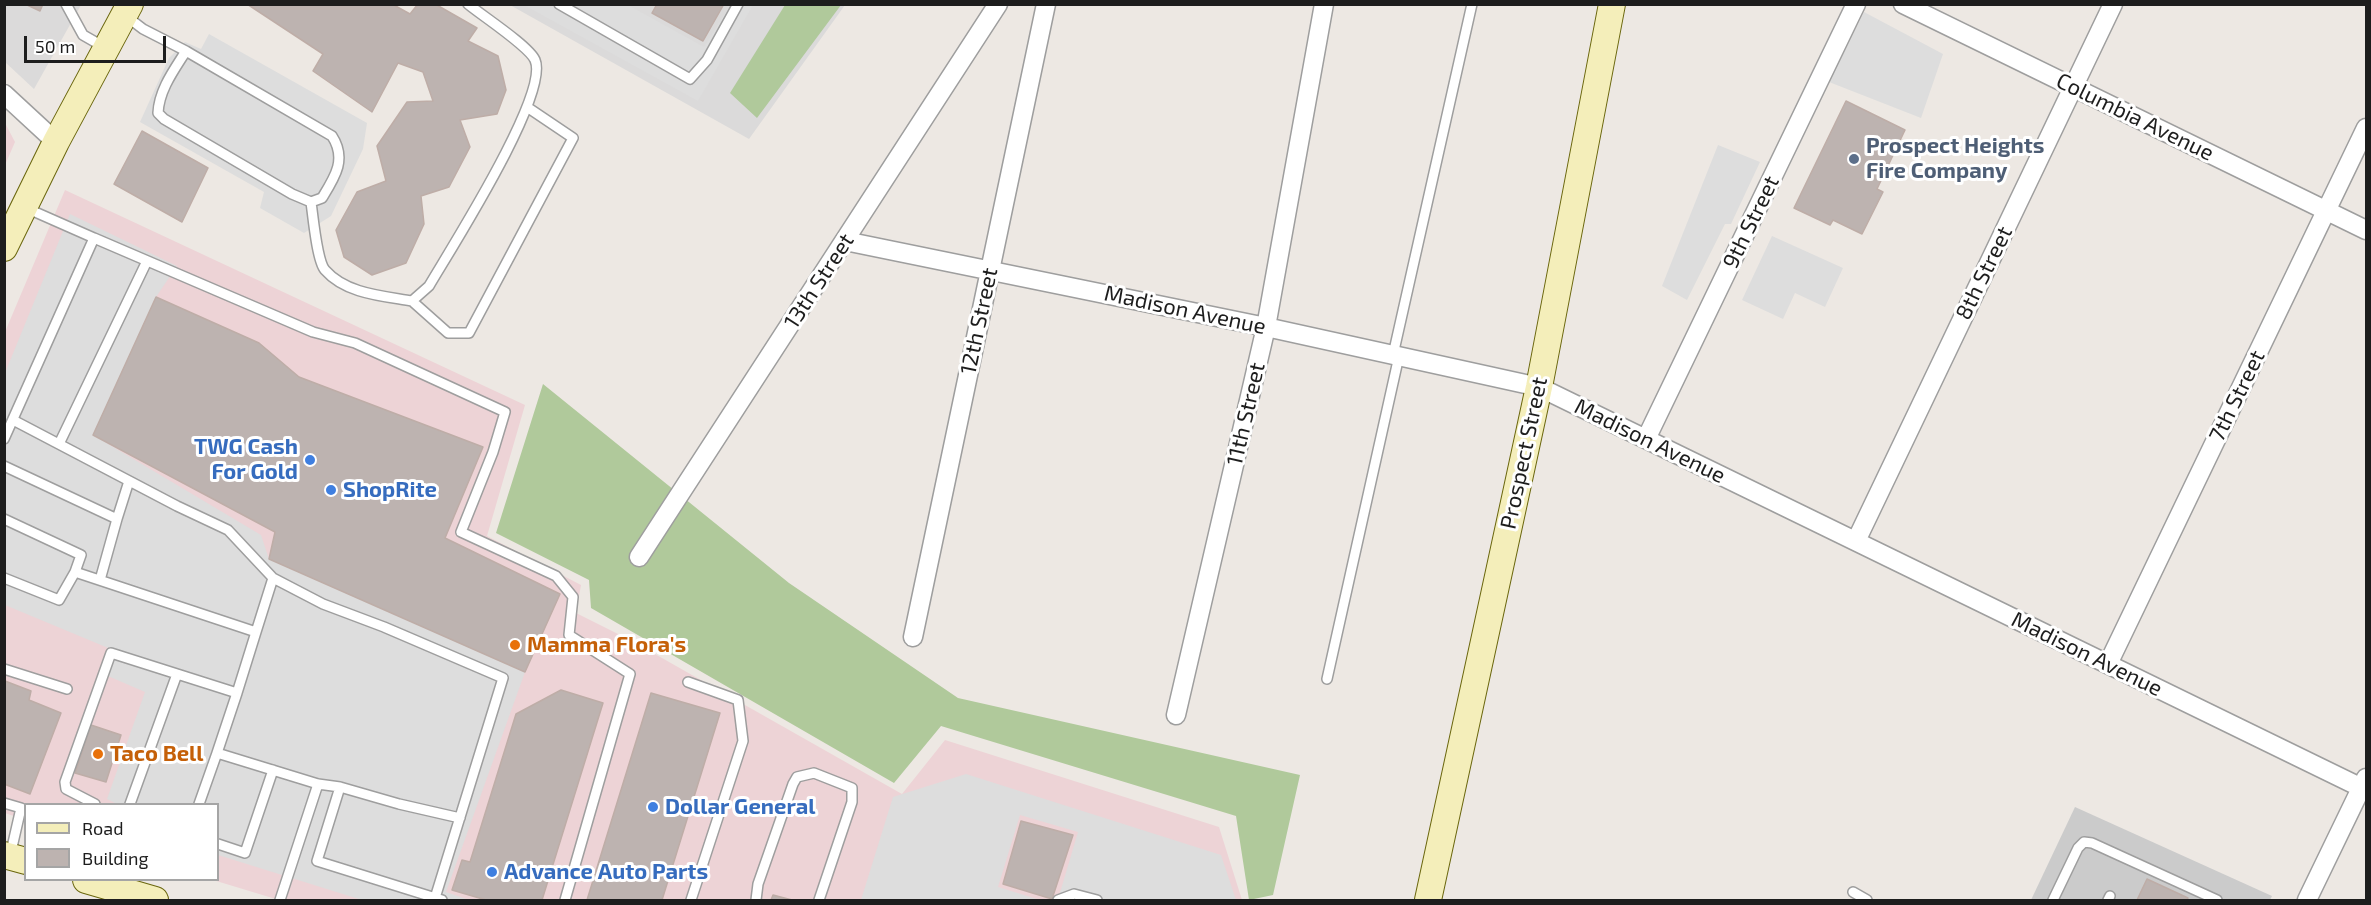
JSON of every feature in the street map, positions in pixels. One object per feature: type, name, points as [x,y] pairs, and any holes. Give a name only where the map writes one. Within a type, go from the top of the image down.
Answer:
[{"type":"street","name":"13th Street","points":[[639,557],[998,4]]},
{"type":"street","name":"12th Street","points":[[912,637],[1046,4]]},
{"type":"street","name":"11th Street","points":[[1176,715],[1266,327],[1324,4]]},
{"type":"street","name":"Prospect Street","points":[[1428,900],[1539,387],[1612,4]]},
{"type":"street","name":"9th Street","points":[[1646,439],[1856,4]]},
{"type":"street","name":"Columbia Avenue","points":[[1903,4],[2367,230]]},
{"type":"street","name":"8th Street","points":[[1856,541],[2113,4]]},
{"type":"street","points":[[4,248],[56,142],[127,10]]},
{"type":"street","points":[[4,94],[56,142]]},
{"type":"street","name":"7th Street","points":[[2108,664],[2367,128]]},
{"type":"street","name":"Madison Avenue","points":[[845,241],[1266,327],[1539,387],[2108,664],[2365,785]]},
{"type":"street","points":[[2307,900],[2365,785]]},
{"type":"street","points":[[106,887],[155,900]]},
{"type":"lane","points":[[66,4],[83,34],[106,48]]},
{"type":"lane","points":[[412,301],[429,286],[497,169],[527,107],[537,73],[535,60],[527,50],[468,4]]},
{"type":"lane","points":[[559,4],[690,79],[707,60],[738,4]]},
{"type":"lane","points":[[1327,679],[1472,4]]},
{"type":"lane","points":[[127,10],[143,29],[186,51],[332,136],[340,156],[337,173],[322,198],[311,202],[292,194],[164,119],[158,113],[159,104],[170,76],[186,51]]},
{"type":"lane","points":[[311,202],[323,270],[341,283],[365,293],[412,301],[448,333],[469,333],[573,138],[527,107]]},
{"type":"lane","points":[[24,207],[313,332],[355,343],[505,412],[493,452],[461,532],[556,576],[573,597],[569,634],[630,674],[565,900]]},
{"type":"lane","points":[[4,439],[94,238]]},
{"type":"lane","points":[[59,444],[147,261]]},
{"type":"lane","points":[[13,420],[228,530],[273,578],[323,604],[384,627],[503,678],[438,899],[316,861],[340,787]]},
{"type":"lane","points":[[4,466],[117,519]]},
{"type":"lane","points":[[100,580],[129,481]]},
{"type":"lane","points":[[4,519],[81,555],[75,572],[59,600],[4,578]]},
{"type":"lane","points":[[75,572],[256,632]]},
{"type":"lane","points":[[199,803],[273,578]]},
{"type":"lane","points":[[93,803],[66,789],[65,782],[111,653],[237,693]]},
{"type":"lane","points":[[4,669],[68,689]]},
{"type":"lane","points":[[130,803],[177,674]]},
{"type":"lane","points":[[688,682],[738,700],[743,741],[691,900]]},
{"type":"lane","points":[[217,753],[318,784],[340,787],[460,818]]},
{"type":"lane","points":[[219,844],[245,853],[273,770]]},
{"type":"lane","points":[[756,900],[758,884],[793,784],[797,777],[814,773],[852,788],[852,802],[819,900]]},
{"type":"lane","points":[[280,900],[318,784]]},
{"type":"lane","points":[[4,803],[21,808],[13,857]]},
{"type":"lane","points":[[2053,900],[2078,848],[2084,842],[2092,843],[2217,900]]},
{"type":"lane","points":[[1853,892],[1867,900]]},
{"type":"lane","points":[[1058,900],[1074,894],[1098,900]]},
{"type":"shaded area","points":[[4,5],[81,5],[34,89],[5,62]]},
{"type":"shaded area","points":[[510,5],[845,5],[749,139]]},
{"type":"shaded area","points":[[524,5],[628,5],[704,47],[730,5],[753,5],[698,101]]},
{"type":"shaded area","points":[[1864,12],[1943,54],[1921,118],[1829,82]]},
{"type":"shaded area","points":[[209,34],[367,123],[363,149],[331,216],[304,233],[260,208],[264,192],[140,122],[169,58],[185,42],[201,49]]},
{"type":"shaded area","points":[[5,123],[15,142],[5,165]]},
{"type":"shaded area","points":[[1718,145],[1760,162],[1731,224],[1725,224],[1687,300],[1662,286]]},
{"type":"shaded area","points":[[65,190],[525,405],[487,536],[581,585],[576,613],[632,641],[902,794],[945,740],[1219,827],[1242,900],[279,900],[216,881],[219,881],[219,803],[24,803],[24,820],[5,813],[5,332]]},
{"type":"shaded area","points":[[70,214],[177,266],[156,297],[93,435],[261,535],[269,559],[525,672],[446,892],[469,900],[362,900],[219,855],[219,803],[115,803],[107,799],[145,692],[108,676],[113,650],[5,605],[5,373]]},
{"type":"shaded area","points":[[1772,236],[1843,268],[1825,307],[1795,293],[1783,319],[1742,300]]},
{"type":"shaded area","points":[[966,774],[1221,855],[1236,900],[1072,900],[1059,896],[1078,832],[1020,815],[998,887],[1040,900],[861,900],[893,797]]},
{"type":"shaded area","points":[[2075,807],[2272,896],[2270,900],[2031,900]]},
{"type":"green space","points":[[785,5],[841,5],[757,118],[730,93]]},
{"type":"green space","points":[[543,384],[789,583],[958,698],[1300,775],[1273,895],[1249,900],[1236,816],[941,726],[894,783],[591,608],[589,580],[496,533]]},
{"type":"building","points":[[25,4],[43,4],[40,11]]},
{"type":"building","points":[[247,4],[392,4],[410,14],[418,4],[435,4],[477,28],[468,41],[498,56],[506,90],[497,114],[460,120],[470,147],[449,187],[421,196],[424,224],[406,263],[372,275],[344,257],[336,230],[357,192],[386,181],[377,146],[407,102],[433,101],[423,72],[398,63],[372,112],[313,71],[323,54]]},
{"type":"building","points":[[657,4],[724,4],[703,41],[652,13]]},
{"type":"building","name":"Prospect Heights Fire Company","points":[[1846,101],[1905,130],[1877,189],[1883,192],[1862,234],[1833,220],[1830,225],[1794,208]]},
{"type":"building","points":[[142,131],[208,168],[182,222],[114,184]]},
{"type":"building","name":"ShopRite","points":[[156,297],[259,343],[299,377],[483,447],[445,538],[560,594],[525,672],[269,559],[275,532],[93,435]]},
{"type":"building","points":[[5,681],[31,691],[29,700],[61,713],[30,794],[4,784]]},
{"type":"building","points":[[561,690],[603,703],[542,900],[486,900],[452,890],[462,860],[470,862],[516,714]]},
{"type":"building","name":"Dollar General","points":[[651,693],[720,713],[662,900],[587,900]]},
{"type":"building","name":"Taco Bell","points":[[91,725],[121,735],[106,782],[75,773]]},
{"type":"building","points":[[1021,821],[1073,835],[1052,899],[1003,884]]},
{"type":"building","points":[[2147,879],[2188,898],[2187,900],[2137,900]]},
{"type":"building","points":[[773,895],[792,900],[771,900]]},
{"type":"place","name":"Prospect Heights Fire Company","points":[[1854,159]]},
{"type":"place","name":"TWG Cash For Gold","points":[[310,460]]},
{"type":"place","name":"ShopRite","points":[[331,490]]},
{"type":"place","name":"Mamma Flora's","points":[[515,645]]},
{"type":"place","name":"Taco Bell","points":[[98,754]]},
{"type":"place","name":"Dollar General","points":[[653,807]]},
{"type":"place","name":"Advance Auto Parts","points":[[492,872]]}]
